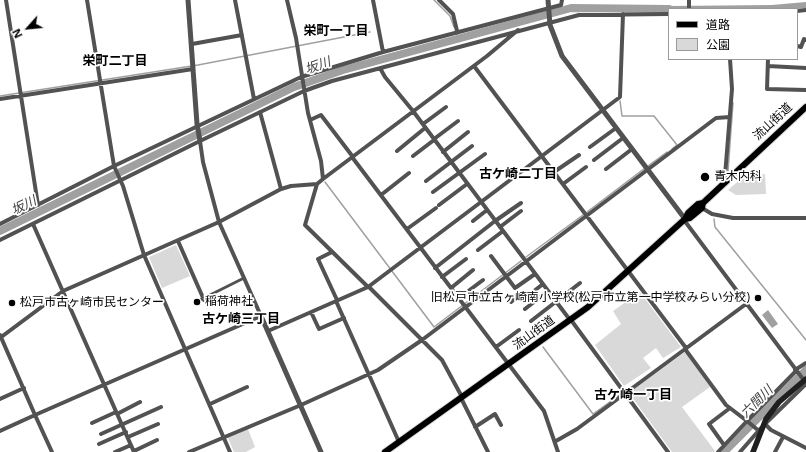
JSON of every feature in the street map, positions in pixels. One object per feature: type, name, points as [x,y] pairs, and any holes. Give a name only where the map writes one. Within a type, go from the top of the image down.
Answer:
[{"type":"main road","name":"流山街道","points":[[385,452],[570,320],[629,271],[684,220],[690,218],[806,107]]},
{"type":"main road","points":[[753,452],[758,435],[768,416],[787,394],[805,381]]},
{"type":"street","points":[[6,0],[38,205]]},
{"type":"street","points":[[87,0],[114,166],[120,180],[144,255],[230,452]]},
{"type":"street","points":[[188,0],[198,127],[203,162],[219,222],[322,452]]},
{"type":"street","points":[[235,0],[254,100]]},
{"type":"street","points":[[287,0],[301,78],[321,161],[323,179]]},
{"type":"street","points":[[373,0],[383,52]]},
{"type":"street","points":[[439,0],[453,14],[457,31]]},
{"type":"street","points":[[548,0],[549,21],[555,41],[562,56],[805,381],[758,430],[740,452]]},
{"type":"street","points":[[0,224],[114,166],[301,78],[383,52],[457,31],[548,9],[561,5],[562,0]]},
{"type":"street","points":[[0,240],[304,90],[578,14],[668,14]]},
{"type":"street","points":[[268,331],[368,287],[620,97],[624,14]]},
{"type":"street","points":[[488,452],[442,360],[304,225],[317,184],[474,66],[518,30]]},
{"type":"street","points":[[192,44],[242,35]]},
{"type":"street","points":[[798,46],[801,47],[806,40]]},
{"type":"street","points":[[728,180],[725,176],[732,89],[730,60]]},
{"type":"street","points":[[768,60],[767,89],[806,90]]},
{"type":"street","points":[[474,66],[629,271],[730,408],[758,430]]},
{"type":"street","points":[[768,66],[806,68]]},
{"type":"street","points":[[0,99],[20,94],[193,67]]},
{"type":"street","points":[[380,68],[384,77],[413,111],[668,452]]},
{"type":"street","points":[[397,151],[446,107]]},
{"type":"street","points":[[260,112],[281,189]]},
{"type":"street","points":[[310,120],[321,115],[450,288],[509,364],[544,411],[556,441],[558,452]]},
{"type":"street","points":[[189,452],[370,374],[422,340],[716,118],[730,117]]},
{"type":"street","points":[[413,156],[458,121]]},
{"type":"street","points":[[590,147],[616,128]]},
{"type":"street","points":[[443,152],[468,132]]},
{"type":"street","points":[[594,160],[623,138]]},
{"type":"street","points":[[426,181],[472,146]]},
{"type":"street","points":[[606,168],[632,150]]},
{"type":"street","points":[[433,192],[485,154]]},
{"type":"street","points":[[554,172],[579,155]]},
{"type":"street","points":[[563,184],[586,167]]},
{"type":"street","points":[[381,195],[409,173]]},
{"type":"street","points":[[52,452],[0,337],[63,290],[178,241],[219,222],[281,189],[291,186],[317,184]]},
{"type":"street","points":[[407,229],[467,184]]},
{"type":"street","points":[[436,268],[495,221],[521,203]]},
{"type":"street","points":[[702,205],[712,214],[733,218],[806,218]]},
{"type":"street","points":[[473,221],[487,210]]},
{"type":"street","points":[[500,227],[521,210]]},
{"type":"street","points":[[33,224],[134,451],[158,440]]},
{"type":"street","points":[[478,250],[503,231]]},
{"type":"street","points":[[178,241],[202,300],[244,278]]},
{"type":"street","points":[[332,252],[318,259],[399,442]]},
{"type":"street","points":[[491,256],[515,288],[535,274]]},
{"type":"street","points":[[442,277],[466,259]]},
{"type":"street","points":[[450,288],[474,270]]},
{"type":"street","points":[[459,298],[483,280]]},
{"type":"street","points":[[531,321],[580,283]]},
{"type":"street","points":[[511,302],[522,293],[525,298],[542,284]]},
{"type":"street","points":[[525,309],[548,291]]},
{"type":"street","points":[[556,441],[577,429],[746,304]]},
{"type":"street","points":[[311,312],[319,329],[344,318]]},
{"type":"street","points":[[0,431],[261,316]]},
{"type":"street","points":[[496,347],[519,330]]},
{"type":"street","points":[[718,452],[796,370],[806,363]]},
{"type":"street","points":[[210,404],[248,387]]},
{"type":"street","points":[[0,399],[24,388]]},
{"type":"street","points":[[92,423],[140,402]]},
{"type":"street","points":[[101,434],[161,408]]},
{"type":"street","points":[[724,445],[709,424],[730,408]]},
{"type":"street","points":[[475,427],[495,414],[502,424]]},
{"type":"street","points":[[128,437],[158,424]]},
{"type":"street","points":[[765,424],[771,430],[806,448]]},
{"type":"street","points":[[99,444],[126,432]]},
{"type":"street","points":[[775,452],[783,437]]},
{"type":"street","points":[[115,452],[131,445]]},
{"type":"green space","points":[[765,174],[766,194],[736,195],[728,190],[743,177]]},
{"type":"green space","points":[[176,245],[190,276],[162,288],[149,257]]},
{"type":"green space","points":[[640,292],[681,347],[663,358],[656,348],[643,358],[651,368],[624,386],[595,345],[621,324],[613,311]]},
{"type":"green space","points":[[685,352],[710,387],[682,407],[715,451],[714,452],[672,452],[629,393]]},
{"type":"green space","points":[[248,429],[255,447],[246,452],[234,452],[228,438]]},
{"type":"shaded area","points":[[806,2],[806,8],[671,8],[671,6],[772,5]]},
{"type":"shaded area","points":[[768,310],[778,324],[772,328],[762,315]]},
{"type":"waterway","points":[[434,0],[450,16],[454,27]]},
{"type":"waterway","name":"坂川","points":[[0,231],[294,87],[343,70],[571,8],[668,9]]},
{"type":"waterway","points":[[0,96],[198,65],[370,32]]},
{"type":"waterway","name":"坂川","points":[[457,34],[459,38]]},
{"type":"waterway","points":[[620,101],[622,116],[654,116],[677,145],[672,149]]},
{"type":"waterway","points":[[728,171],[733,103]]},
{"type":"waterway","points":[[648,166],[667,152]]},
{"type":"waterway","points":[[587,212],[645,168]]},
{"type":"waterway","points":[[325,182],[434,327],[521,261]]},
{"type":"waterway","points":[[526,257],[583,215]]},
{"type":"waterway","points":[[714,219],[715,227],[806,340]]},
{"type":"waterway","points":[[543,347],[593,414],[621,394]]},
{"type":"waterway","name":"六間川","points":[[724,452],[806,370]]},
{"type":"place","name":"青木内科","points":[[705,177]]},
{"type":"place","name":"旧松戸市立古ヶ崎南小学校(松戸市立第一中学校みらい分校)","points":[[758,298]]},
{"type":"place","name":"稲荷神社","points":[[197,302]]},
{"type":"place","name":"松戸市古ヶ崎市民センター","points":[[12,303]]},
{"type":"district","name":"栄町一丁目","points":[[336,31]]},
{"type":"district","name":"栄町二丁目","points":[[115,61]]},
{"type":"district","name":"古ケ崎二丁目","points":[[518,174]]},
{"type":"district","name":"古ケ崎三丁目","points":[[241,319]]},
{"type":"district","name":"古ケ崎一丁目","points":[[633,395]]}]
